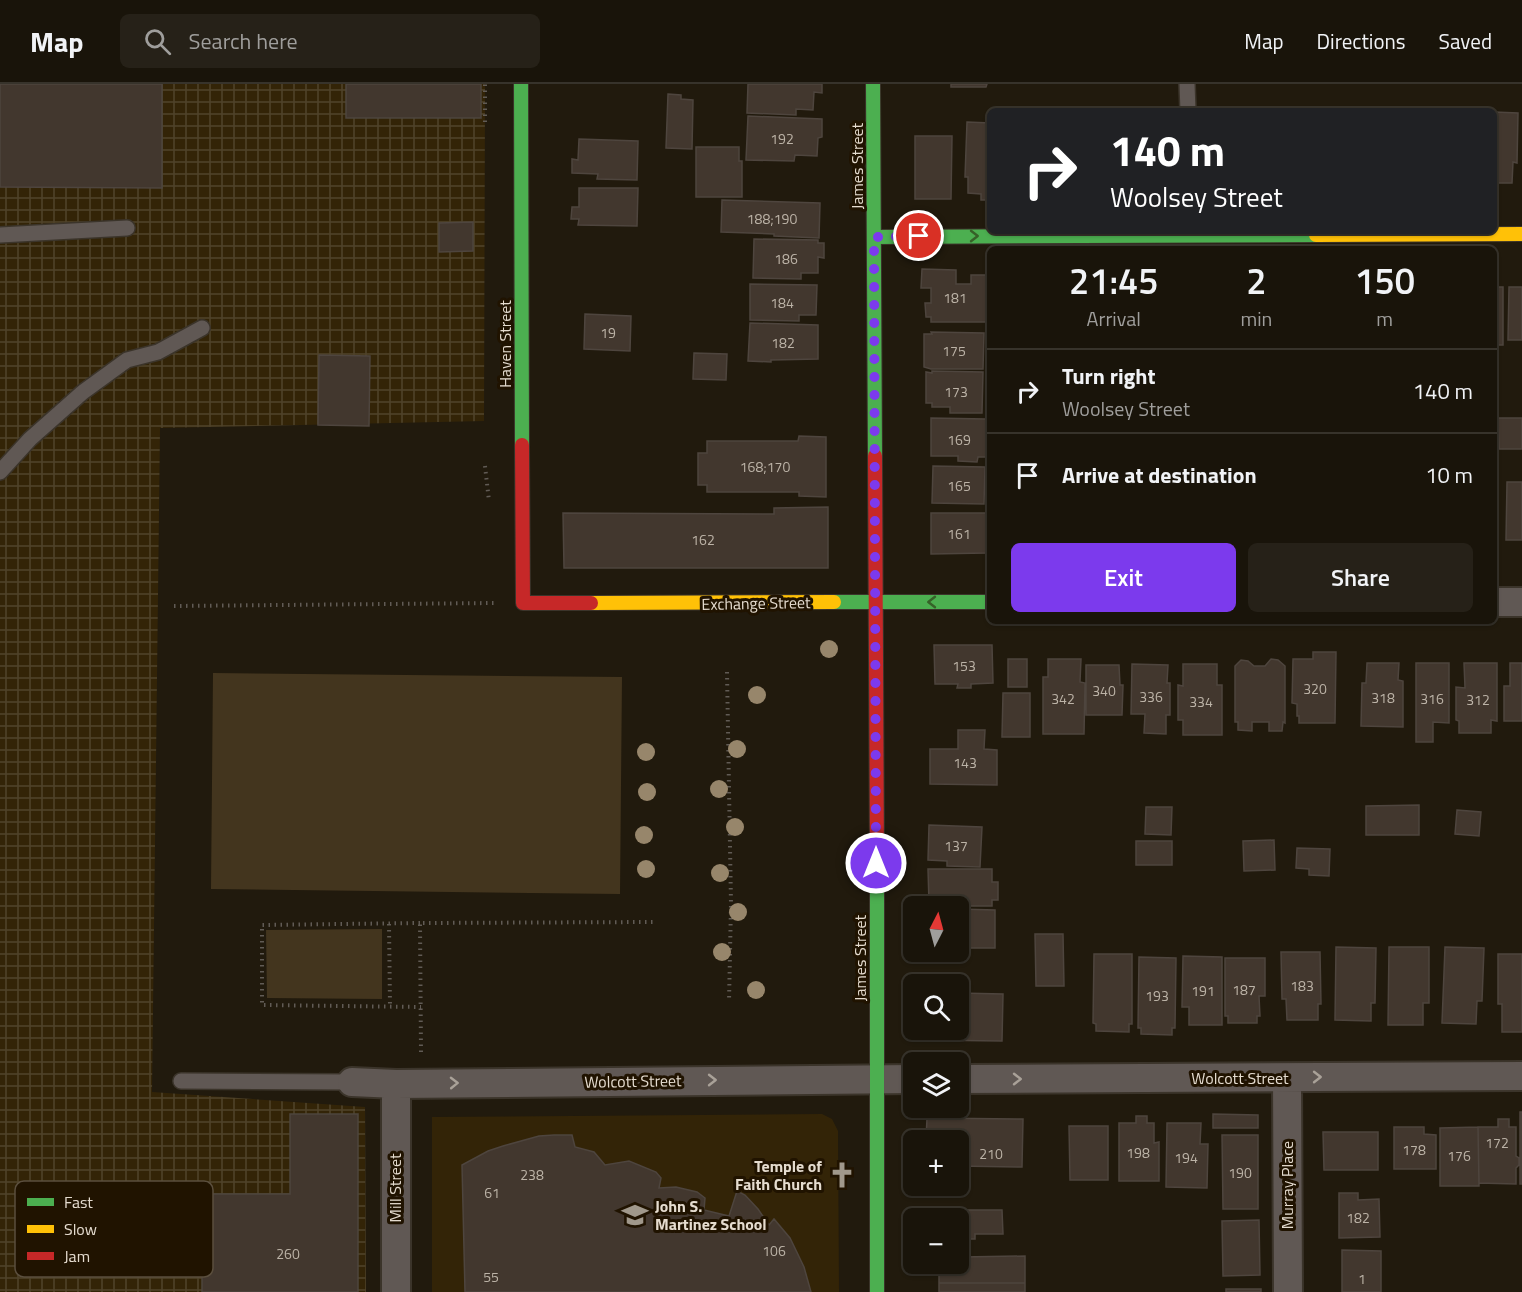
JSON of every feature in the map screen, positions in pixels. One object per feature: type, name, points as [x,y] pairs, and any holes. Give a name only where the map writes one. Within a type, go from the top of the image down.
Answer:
[{"type":"street","name":"Haven Street","points":[[521,84],[523,603]]},
{"type":"street","name":"James Street","points":[[873,84],[877,1292]]},
{"type":"street","points":[[874,237],[1112,234]]},
{"type":"street","points":[[1497,234],[1522,234]]},
{"type":"street","name":"Exchange Street","points":[[523,603],[987,602]]},
{"type":"street","points":[[1497,602],[1522,602]]},
{"type":"street","name":"Wolcott Street","points":[[969,1079],[1522,1076]]},
{"type":"street","name":"Murray Place","points":[[1287,1078],[1288,1292]]},
{"type":"street","name":"Wolcott Street","points":[[352,1083],[903,1079]]},
{"type":"street","name":"Mill Street","points":[[396,1084],[396,1292]]},
{"type":"lane","points":[[1187,84],[1188,108]]},
{"type":"lane","points":[[0,235],[127,228]]},
{"type":"lane","points":[[0,472],[30,439],[83,392],[127,360],[158,352],[202,328]]},
{"type":"lane","points":[[181,1081],[352,1083]]},
{"type":"path","points":[[485,84],[485,123]]},
{"type":"path","points":[[174,606],[492,603]]},
{"type":"path","points":[[727,672],[731,904],[729,1002]]},
{"type":"path","points":[[421,1007],[262,1005],[262,925],[652,922]]},
{"type":"path","points":[[420,923],[421,1052]]},
{"type":"path","points":[[389,924],[390,1006]]},
{"type":"shaded area","points":[[0,84],[485,84],[484,421],[160,428],[152,1092],[365,1107],[366,1292],[0,1292]]},
{"type":"shaded area","points":[[213,673],[622,677],[620,894],[211,889]]},
{"type":"shaded area","points":[[382,929],[382,999],[267,998],[266,930]]},
{"type":"shaded area","name":"John S. Martinez School","points":[[822,1114],[832,1119],[838,1131],[839,1292],[432,1292],[432,1117]]},
{"type":"building","points":[[0,84],[162,84],[162,188],[0,187]]},
{"type":"building","points":[[346,84],[481,84],[481,118],[346,118]]},
{"type":"building","points":[[748,84],[822,84],[822,93],[814,92],[813,110],[796,109],[796,115],[747,113]]},
{"type":"building","points":[[951,84],[987,84],[986,87],[951,87]]},
{"type":"building","points":[[668,94],[681,95],[681,99],[693,100],[692,149],[666,148]]},
{"type":"building","points":[[1497,112],[1518,113],[1517,163],[1513,162],[1512,183],[1497,183]]},
{"type":"building","points":[[748,116],[822,119],[822,137],[818,138],[817,156],[795,155],[794,161],[746,160]]},
{"type":"building","points":[[967,122],[987,123],[987,200],[981,200],[981,194],[968,193],[968,177],[965,177]]},
{"type":"building","points":[[915,136],[952,136],[951,199],[915,199]]},
{"type":"building","points":[[579,139],[638,141],[637,180],[597,179],[598,174],[572,173],[572,159],[578,160]]},
{"type":"building","points":[[696,147],[739,147],[739,161],[742,161],[742,197],[696,197]]},
{"type":"building","points":[[579,188],[638,188],[637,226],[578,225],[579,219],[571,219],[572,207],[579,207]]},
{"type":"building","points":[[722,200],[820,203],[819,238],[721,232]]},
{"type":"building","points":[[473,222],[473,251],[439,252],[439,223]]},
{"type":"building","points":[[754,239],[818,240],[818,243],[824,243],[824,258],[818,257],[818,273],[801,273],[801,279],[753,278]]},
{"type":"building","points":[[922,269],[956,270],[956,284],[971,284],[971,275],[987,275],[987,322],[931,322],[931,317],[926,317],[925,303],[931,303],[931,288],[921,288]]},
{"type":"building","points":[[750,284],[817,285],[816,315],[799,315],[799,321],[750,320]]},
{"type":"building","points":[[1497,287],[1503,287],[1503,345],[1497,345]]},
{"type":"building","points":[[1509,287],[1522,287],[1522,340],[1508,340]]},
{"type":"building","points":[[585,314],[631,316],[630,351],[584,349]]},
{"type":"building","points":[[750,323],[818,325],[818,359],[748,361]]},
{"type":"building","points":[[931,332],[984,333],[983,369],[924,367],[924,334],[932,334]]},
{"type":"building","points":[[694,353],[727,354],[726,380],[693,379]]},
{"type":"building","points":[[319,355],[370,356],[369,426],[318,425]]},
{"type":"building","points":[[932,371],[983,372],[982,413],[950,413],[950,407],[932,407],[932,403],[926,403],[926,372],[932,373]]},
{"type":"building","points":[[931,418],[986,419],[986,457],[978,457],[977,462],[958,461],[958,456],[931,456]]},
{"type":"building","points":[[1498,418],[1522,418],[1522,449],[1499,449]]},
{"type":"building","points":[[799,436],[826,437],[826,497],[799,496],[799,492],[707,492],[707,485],[698,485],[698,453],[707,453],[707,441],[798,441]]},
{"type":"building","points":[[933,466],[985,467],[984,504],[932,503]]},
{"type":"building","points":[[1507,482],[1522,482],[1522,540],[1506,540]]},
{"type":"building","points":[[828,507],[828,568],[564,568],[563,513],[774,514],[774,508]]},
{"type":"building","points":[[931,513],[986,513],[986,553],[931,554]]},
{"type":"building","points":[[934,645],[992,645],[993,683],[971,684],[971,688],[957,688],[958,684],[935,684]]},
{"type":"building","points":[[1313,652],[1336,652],[1335,723],[1299,723],[1297,704],[1292,703],[1293,659],[1313,659]]},
{"type":"building","points":[[1008,659],[1027,659],[1027,687],[1008,687]]},
{"type":"building","points":[[1048,659],[1081,659],[1080,682],[1085,683],[1084,734],[1043,734],[1043,677],[1048,677]]},
{"type":"building","points":[[1271,659],[1278,660],[1285,666],[1285,723],[1283,722],[1282,731],[1269,731],[1269,722],[1252,722],[1252,731],[1238,730],[1238,722],[1235,722],[1235,666],[1241,660],[1248,661],[1254,666],[1265,666]]},
{"type":"building","points":[[1367,663],[1399,663],[1398,680],[1403,681],[1403,727],[1361,726],[1362,683],[1366,683]]},
{"type":"building","points":[[1416,663],[1449,663],[1449,723],[1433,722],[1433,742],[1416,742]]},
{"type":"building","points":[[1464,663],[1497,663],[1497,721],[1491,720],[1491,733],[1459,733],[1459,721],[1456,720],[1456,687],[1465,688]]},
{"type":"building","points":[[1510,663],[1522,663],[1522,721],[1504,721],[1504,686],[1510,686]]},
{"type":"building","points":[[1132,664],[1168,665],[1170,715],[1166,715],[1166,734],[1144,733],[1145,714],[1131,714]]},
{"type":"building","points":[[1183,664],[1217,664],[1217,685],[1222,685],[1222,735],[1183,735],[1183,720],[1178,720],[1178,685],[1183,686]]},
{"type":"building","points":[[1086,665],[1119,665],[1120,685],[1123,685],[1122,715],[1086,715]]},
{"type":"building","points":[[1003,693],[1030,693],[1030,737],[1002,737]]},
{"type":"building","points":[[958,730],[985,730],[984,749],[997,750],[997,785],[930,784],[930,749],[958,749]]},
{"type":"building","points":[[1419,805],[1419,835],[1366,835],[1366,806]]},
{"type":"building","points":[[1146,807],[1172,807],[1171,835],[1145,834]]},
{"type":"building","points":[[1457,810],[1481,812],[1479,836],[1455,834]]},
{"type":"building","points":[[929,825],[982,827],[980,867],[947,866],[947,861],[928,860]]},
{"type":"building","points":[[1274,840],[1275,870],[1244,871],[1243,841]]},
{"type":"building","points":[[1136,841],[1172,841],[1172,865],[1136,865]]},
{"type":"building","points":[[1297,848],[1330,849],[1329,876],[1309,875],[1309,869],[1296,868]]},
{"type":"building","points":[[928,869],[992,869],[992,882],[998,882],[998,900],[992,900],[992,906],[969,906],[969,896],[929,896]]},
{"type":"building","points":[[969,909],[995,910],[995,948],[969,948]]},
{"type":"building","points":[[1035,934],[1063,934],[1064,986],[1036,986]]},
{"type":"building","points":[[1336,947],[1376,948],[1375,1003],[1371,1003],[1371,1021],[1335,1020]]},
{"type":"building","points":[[1389,947],[1429,947],[1429,1003],[1423,1003],[1423,1025],[1388,1025]]},
{"type":"building","points":[[1445,947],[1484,948],[1482,1001],[1477,1001],[1476,1024],[1442,1023]]},
{"type":"building","points":[[1281,952],[1320,952],[1321,1004],[1318,1004],[1318,1020],[1287,1020],[1286,999],[1282,999]]},
{"type":"building","points":[[1094,954],[1132,954],[1132,1024],[1129,1024],[1129,1032],[1096,1031],[1096,1024],[1093,1023]]},
{"type":"building","points":[[1498,954],[1522,954],[1522,1032],[1502,1032],[1502,1004],[1498,1004]]},
{"type":"building","points":[[1183,956],[1222,957],[1222,1025],[1189,1025],[1189,1007],[1182,1007]]},
{"type":"building","points":[[1139,957],[1176,958],[1175,1028],[1172,1028],[1172,1035],[1141,1034],[1141,1028],[1138,1028]]},
{"type":"building","points":[[1225,958],[1265,958],[1265,996],[1259,996],[1260,1016],[1257,1016],[1257,1023],[1228,1023],[1228,1016],[1225,1016]]},
{"type":"building","points":[[969,993],[1003,994],[1002,1041],[924,1040],[969,1040]]},
{"type":"building","points":[[1520,1112],[1522,1112],[1522,1184],[1520,1184]]},
{"type":"building","points":[[290,1114],[358,1114],[358,1292],[202,1292],[202,1277],[213,1277],[213,1194],[290,1194]]},
{"type":"building","points":[[1213,1114],[1258,1115],[1258,1128],[1213,1128]]},
{"type":"building","points":[[1136,1116],[1147,1116],[1147,1123],[1154,1123],[1154,1143],[1159,1142],[1159,1181],[1119,1181],[1119,1123],[1136,1123]]},
{"type":"building","points":[[927,1118],[1023,1119],[1022,1167],[969,1166],[969,1130],[926,1130]]},
{"type":"building","points":[[1498,1119],[1509,1119],[1509,1127],[1516,1127],[1516,1156],[1519,1158],[1519,1165],[1516,1168],[1516,1184],[1479,1183],[1478,1127],[1498,1127]]},
{"type":"building","points":[[1167,1123],[1201,1123],[1200,1144],[1208,1144],[1207,1188],[1166,1187]]},
{"type":"building","points":[[1069,1126],[1108,1126],[1108,1180],[1070,1180]]},
{"type":"building","points":[[1394,1127],[1424,1127],[1424,1134],[1436,1135],[1436,1169],[1394,1169]]},
{"type":"building","points":[[1478,1127],[1479,1186],[1440,1186],[1440,1128]]},
{"type":"building","points":[[1323,1132],[1378,1132],[1378,1170],[1324,1170]]},
{"type":"building","points":[[572,1135],[575,1147],[594,1152],[605,1165],[629,1161],[656,1172],[661,1178],[659,1188],[676,1187],[697,1192],[705,1198],[704,1210],[729,1216],[737,1191],[745,1195],[769,1225],[774,1219],[790,1238],[804,1267],[811,1292],[465,1292],[462,1165],[503,1146],[539,1136]]},
{"type":"building","points":[[1222,1135],[1258,1135],[1258,1209],[1223,1209]]},
{"type":"building","points":[[1339,1193],[1358,1193],[1358,1200],[1379,1199],[1380,1237],[1339,1238]]},
{"type":"building","points":[[969,1210],[1002,1210],[1003,1234],[975,1234],[975,1239],[969,1239]]},
{"type":"building","points":[[1259,1220],[1260,1275],[1223,1276],[1222,1221]]},
{"type":"building","points":[[1342,1250],[1381,1251],[1381,1292],[1342,1292]]},
{"type":"building","points":[[1025,1256],[1025,1283],[939,1283],[939,1274],[969,1274],[969,1257]]},
{"type":"building","points":[[939,1283],[1025,1283],[1025,1292],[939,1292]]},
{"type":"building","points":[[1226,1289],[1261,1289],[1261,1292],[1226,1292]]},
{"type":"traffic: fast","points":[[521,84],[522,445]]},
{"type":"traffic: fast","points":[[873,84],[875,456]]},
{"type":"traffic: fast","points":[[874,237],[1316,235]]},
{"type":"traffic: fast","points":[[834,602],[987,602]]},
{"type":"traffic: fast","points":[[877,863],[877,1292]]},
{"type":"traffic: slow","points":[[1316,235],[1522,234]]},
{"type":"traffic: slow","points":[[591,603],[834,602]]},
{"type":"traffic: jam","points":[[522,445],[523,603],[591,603]]},
{"type":"traffic: jam","points":[[875,456],[877,863]]},
{"type":"place","name":"Temple of Faith Church","points":[[842,1175]]},
{"type":"place","name":"John S. Martinez School","points":[[635,1215]]},
{"type":"route","points":[[876,863],[874,237],[919,236]]}]
